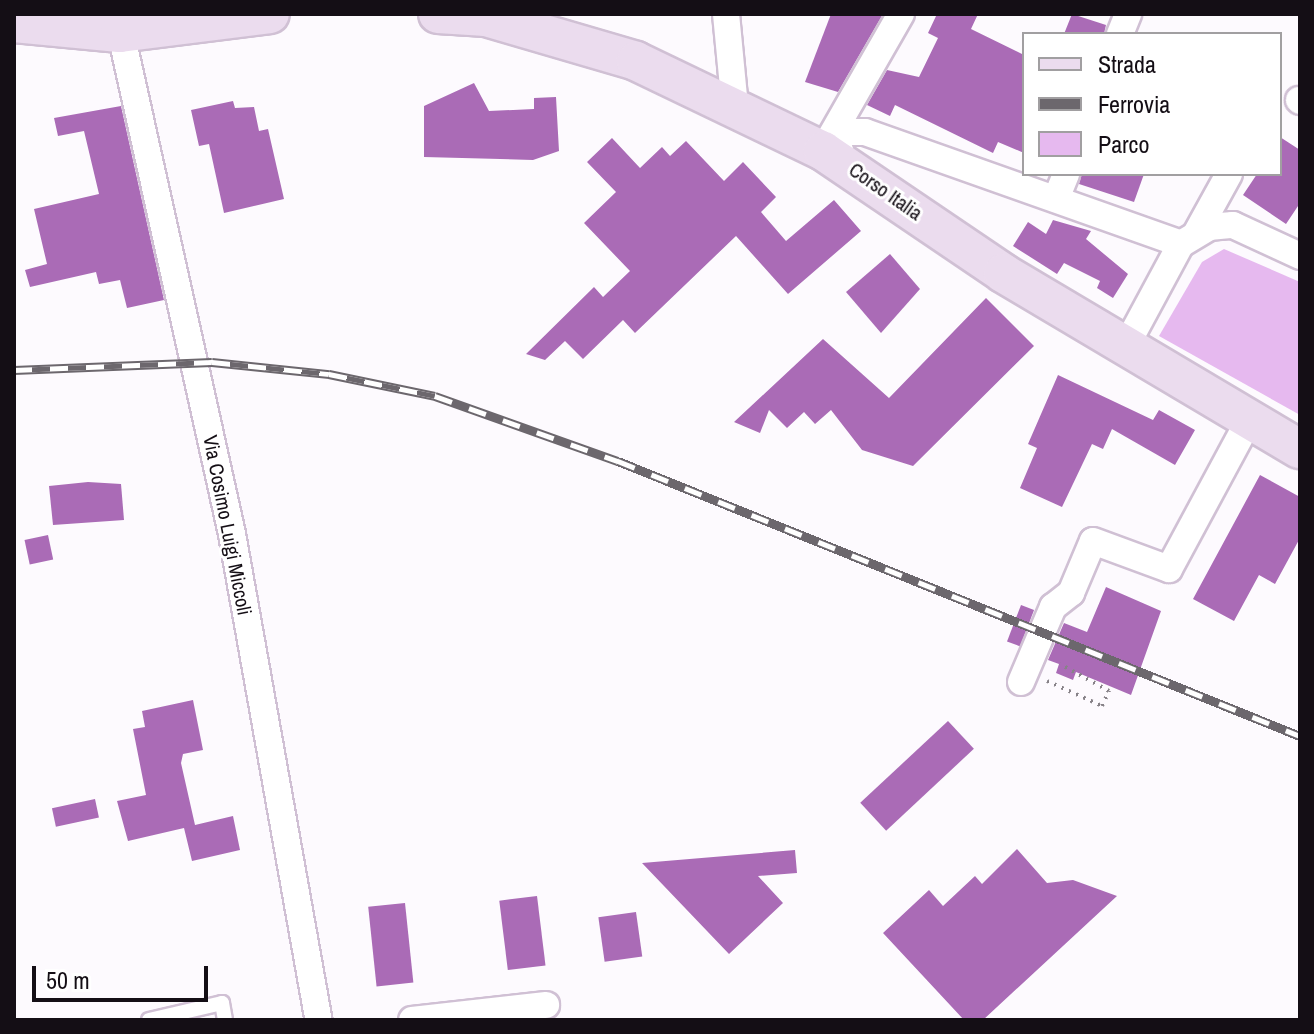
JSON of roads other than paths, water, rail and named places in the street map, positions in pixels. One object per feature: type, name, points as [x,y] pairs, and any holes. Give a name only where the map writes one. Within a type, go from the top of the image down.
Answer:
[{"type":"main road","points":[[14,23],[118,23],[270,14]]},
{"type":"main road","name":"Corso Italia","points":[[438,14],[486,17],[636,61],[834,156],[1003,273],[1248,422],[1300,449]]},
{"type":"street","points":[[726,14],[735,107]]},
{"type":"street","points":[[834,156],[901,14]]},
{"type":"street","name":"Via Cosimo Luigi Miccoli","points":[[118,23],[232,534],[319,1020]]},
{"type":"street","points":[[834,156],[837,142],[845,132],[865,132],[1022,175]]},
{"type":"street","points":[[1025,176],[1061,186],[1189,238],[1233,225],[1300,256]]},
{"type":"street","points":[[1126,346],[1228,176]]},
{"type":"street","points":[[1024,677],[1093,541],[1169,569],[1248,422]]},
{"type":"street","points":[[412,1020],[546,1005]]},
{"type":"lane","points":[[158,1019],[222,1003],[225,1020]]},
{"type":"railway","points":[[14,370],[212,362],[329,374],[435,396],[618,461],[1300,736]]}]
